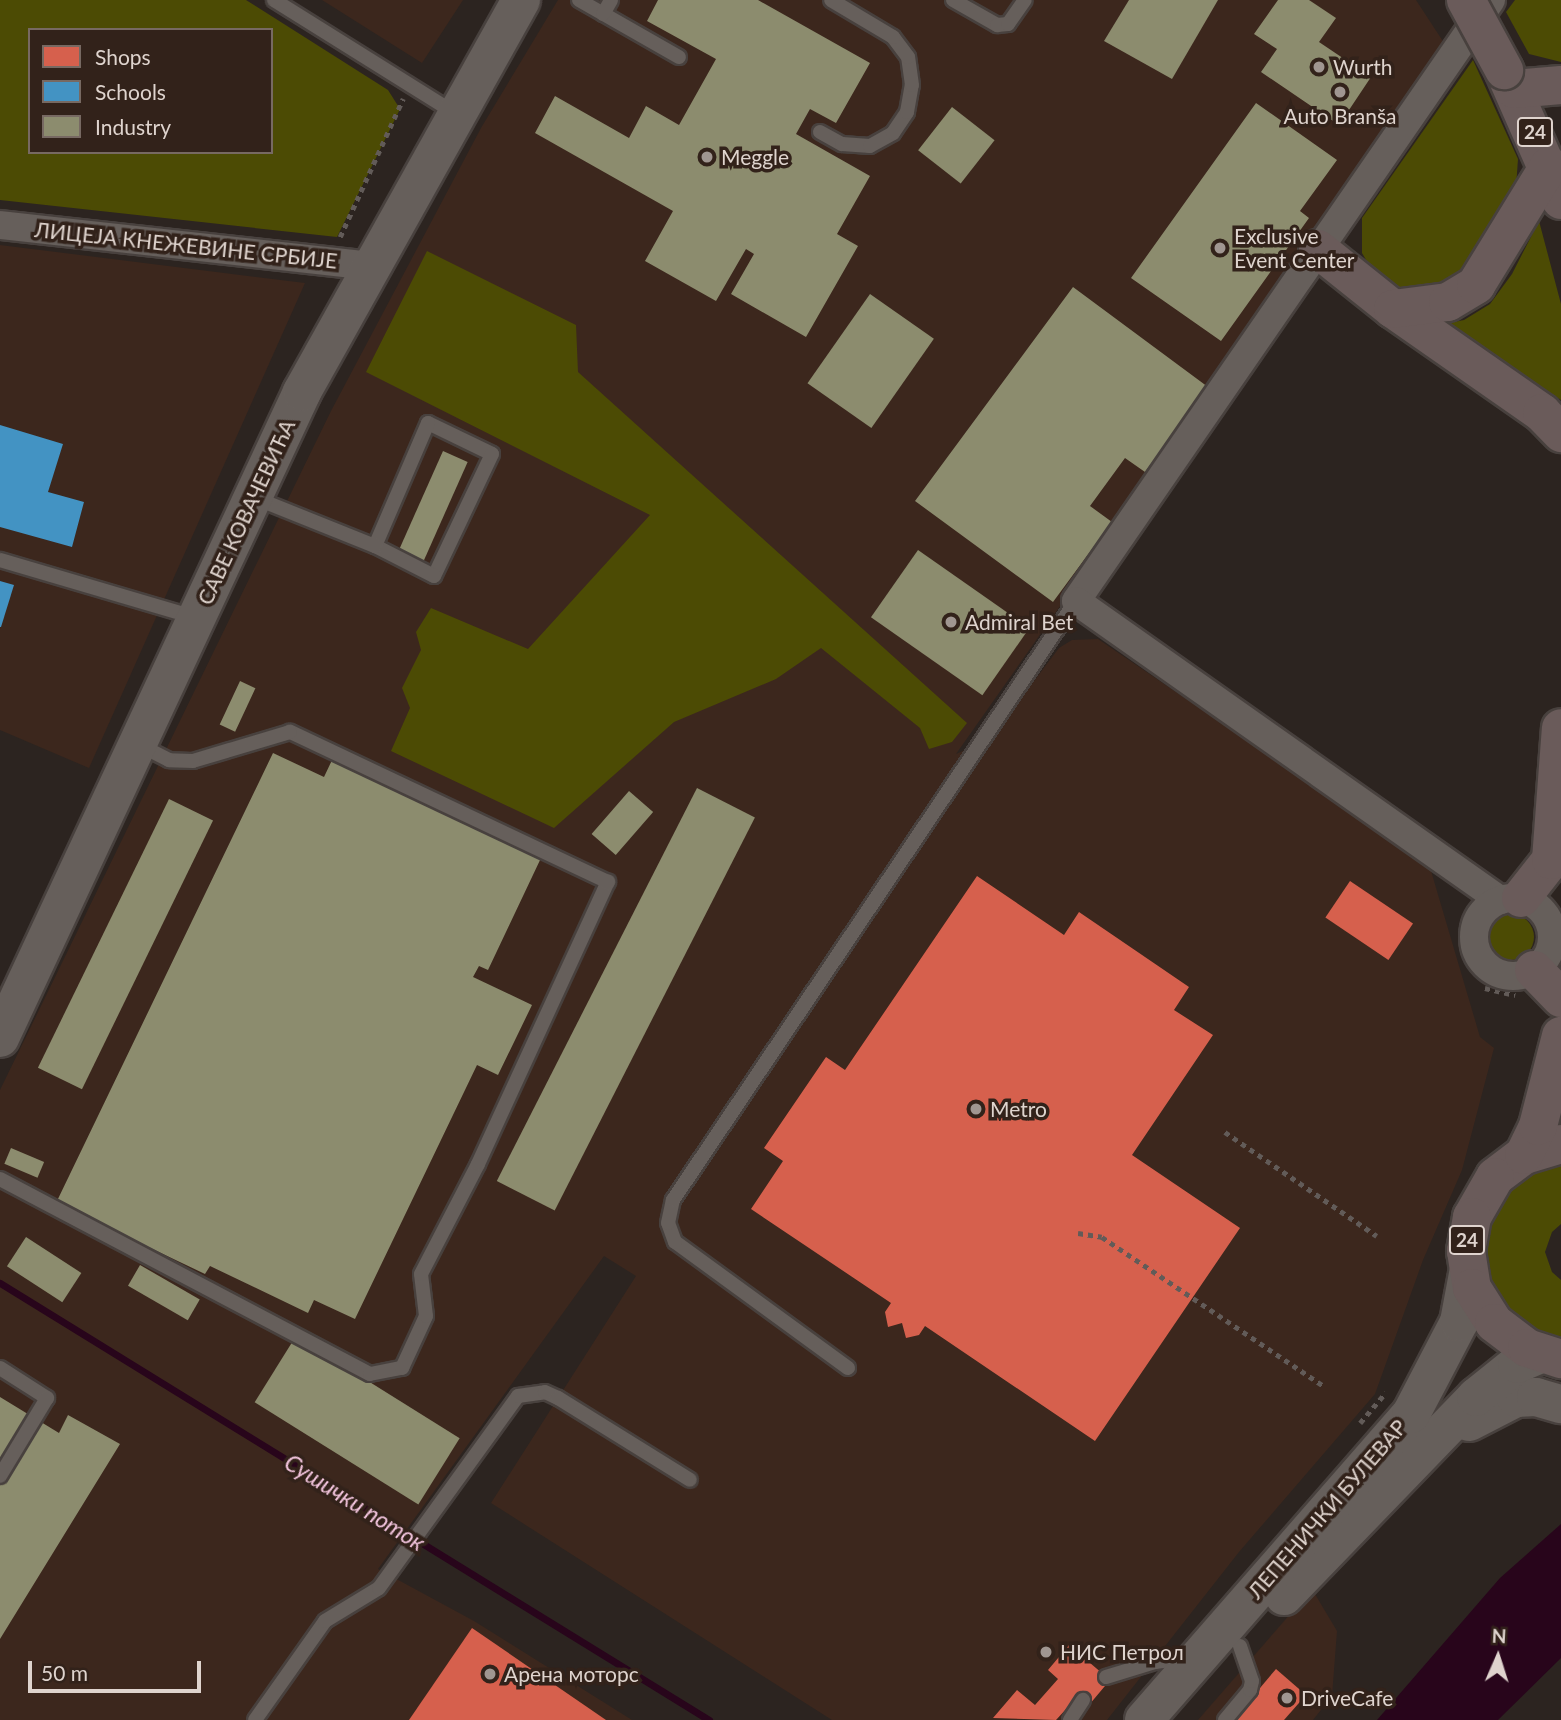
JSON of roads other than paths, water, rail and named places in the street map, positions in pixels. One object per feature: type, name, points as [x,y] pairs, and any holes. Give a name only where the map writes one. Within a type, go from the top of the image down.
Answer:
[{"type":"main road","name":"САВЕ КОВАЧЕВИЋА","points":[[0,1038],[140,746],[252,496],[371,265],[521,0]]},
{"type":"main road","name":"24","points":[[1466,0],[1509,80],[1558,193]]},
{"type":"main road","points":[[1509,80],[1561,85]]},
{"type":"main road","points":[[1393,309],[1436,306],[1476,285],[1558,193]]},
{"type":"main road","points":[[1318,249],[1393,309],[1542,414],[1561,433]]},
{"type":"main road","points":[[1510,899],[1542,877],[1551,860],[1561,728]]},
{"type":"main road","name":"24","points":[[1524,1155],[1538,1126],[1561,1036]]},
{"type":"main road","name":"24","points":[[1550,1356],[1515,1342],[1494,1323],[1468,1274],[1467,1240],[1476,1206],[1495,1177],[1524,1155],[1561,1143]]},
{"type":"main road","name":"ЛЕПЕНИЧКИ БУЛЕВАР","points":[[1144,1720],[1411,1414],[1460,1322],[1468,1274]]},
{"type":"main road","name":"ЛЕПЕНИЧКИ БУЛЕВАР","points":[[1173,1720],[1417,1455],[1499,1377],[1550,1356]]},
{"type":"main road","points":[[1417,1455],[1506,1401],[1536,1397],[1561,1404]]},
{"type":"street","points":[[1491,0],[1076,601],[1510,899],[1544,912],[1550,923],[1550,950],[1540,988],[1485,964],[1478,954],[1475,928],[1480,916],[1510,899]]},
{"type":"street","name":"ЛИЦЕЈА КНЕЖЕВИНЕ СРБИЈЕ","points":[[0,225],[371,265]]},
{"type":"lane","points":[[274,0],[342,45],[455,113]]},
{"type":"lane","points":[[579,0],[679,57]]},
{"type":"lane","points":[[603,14],[611,0]]},
{"type":"lane","points":[[820,132],[842,144],[870,146],[893,133],[906,112],[912,85],[908,57],[893,37],[831,0]]},
{"type":"lane","points":[[953,0],[997,25],[1008,24],[1025,0]]},
{"type":"lane","points":[[252,496],[375,546],[434,576],[492,454],[428,423],[375,546]]},
{"type":"lane","points":[[0,560],[197,617]]},
{"type":"lane","points":[[848,1368],[675,1242],[668,1223],[674,1200],[1076,601]]},
{"type":"lane","points":[[0,1179],[370,1374],[402,1367],[426,1316],[421,1274],[478,1164],[608,882],[290,732],[193,761],[169,761],[140,746]]},
{"type":"lane","points":[[0,1368],[47,1398],[0,1476]]},
{"type":"lane","points":[[255,1720],[325,1621],[366,1598],[387,1576],[429,1522],[518,1396],[532,1392],[558,1398],[690,1480]]},
{"type":"lane","points":[[1225,1720],[1250,1690],[1251,1672],[1240,1646]]},
{"type":"lane","points":[[1106,1676],[1155,1662],[1198,1657]]},
{"type":"lane","points":[[1070,1720],[1083,1700]]},
{"type":"waterway","name":"Сушички поток","points":[[0,1283],[709,1720]]},
{"type":"place","name":"Wurth","points":[[1319,67]]},
{"type":"place","name":"Auto Branša","points":[[1340,92]]},
{"type":"place","name":"Meggle","points":[[707,157]]},
{"type":"place","name":"Exclusive Event Center","points":[[1220,248]]},
{"type":"place","name":"Admiral Bet","points":[[951,622]]},
{"type":"place","name":"Metro","points":[[976,1109]]},
{"type":"place","name":"НИС Петрол","points":[[1046,1652]]},
{"type":"place","name":"Арена моторс","points":[[490,1674]]},
{"type":"place","name":"DriveCafe","points":[[1287,1698]]}]
